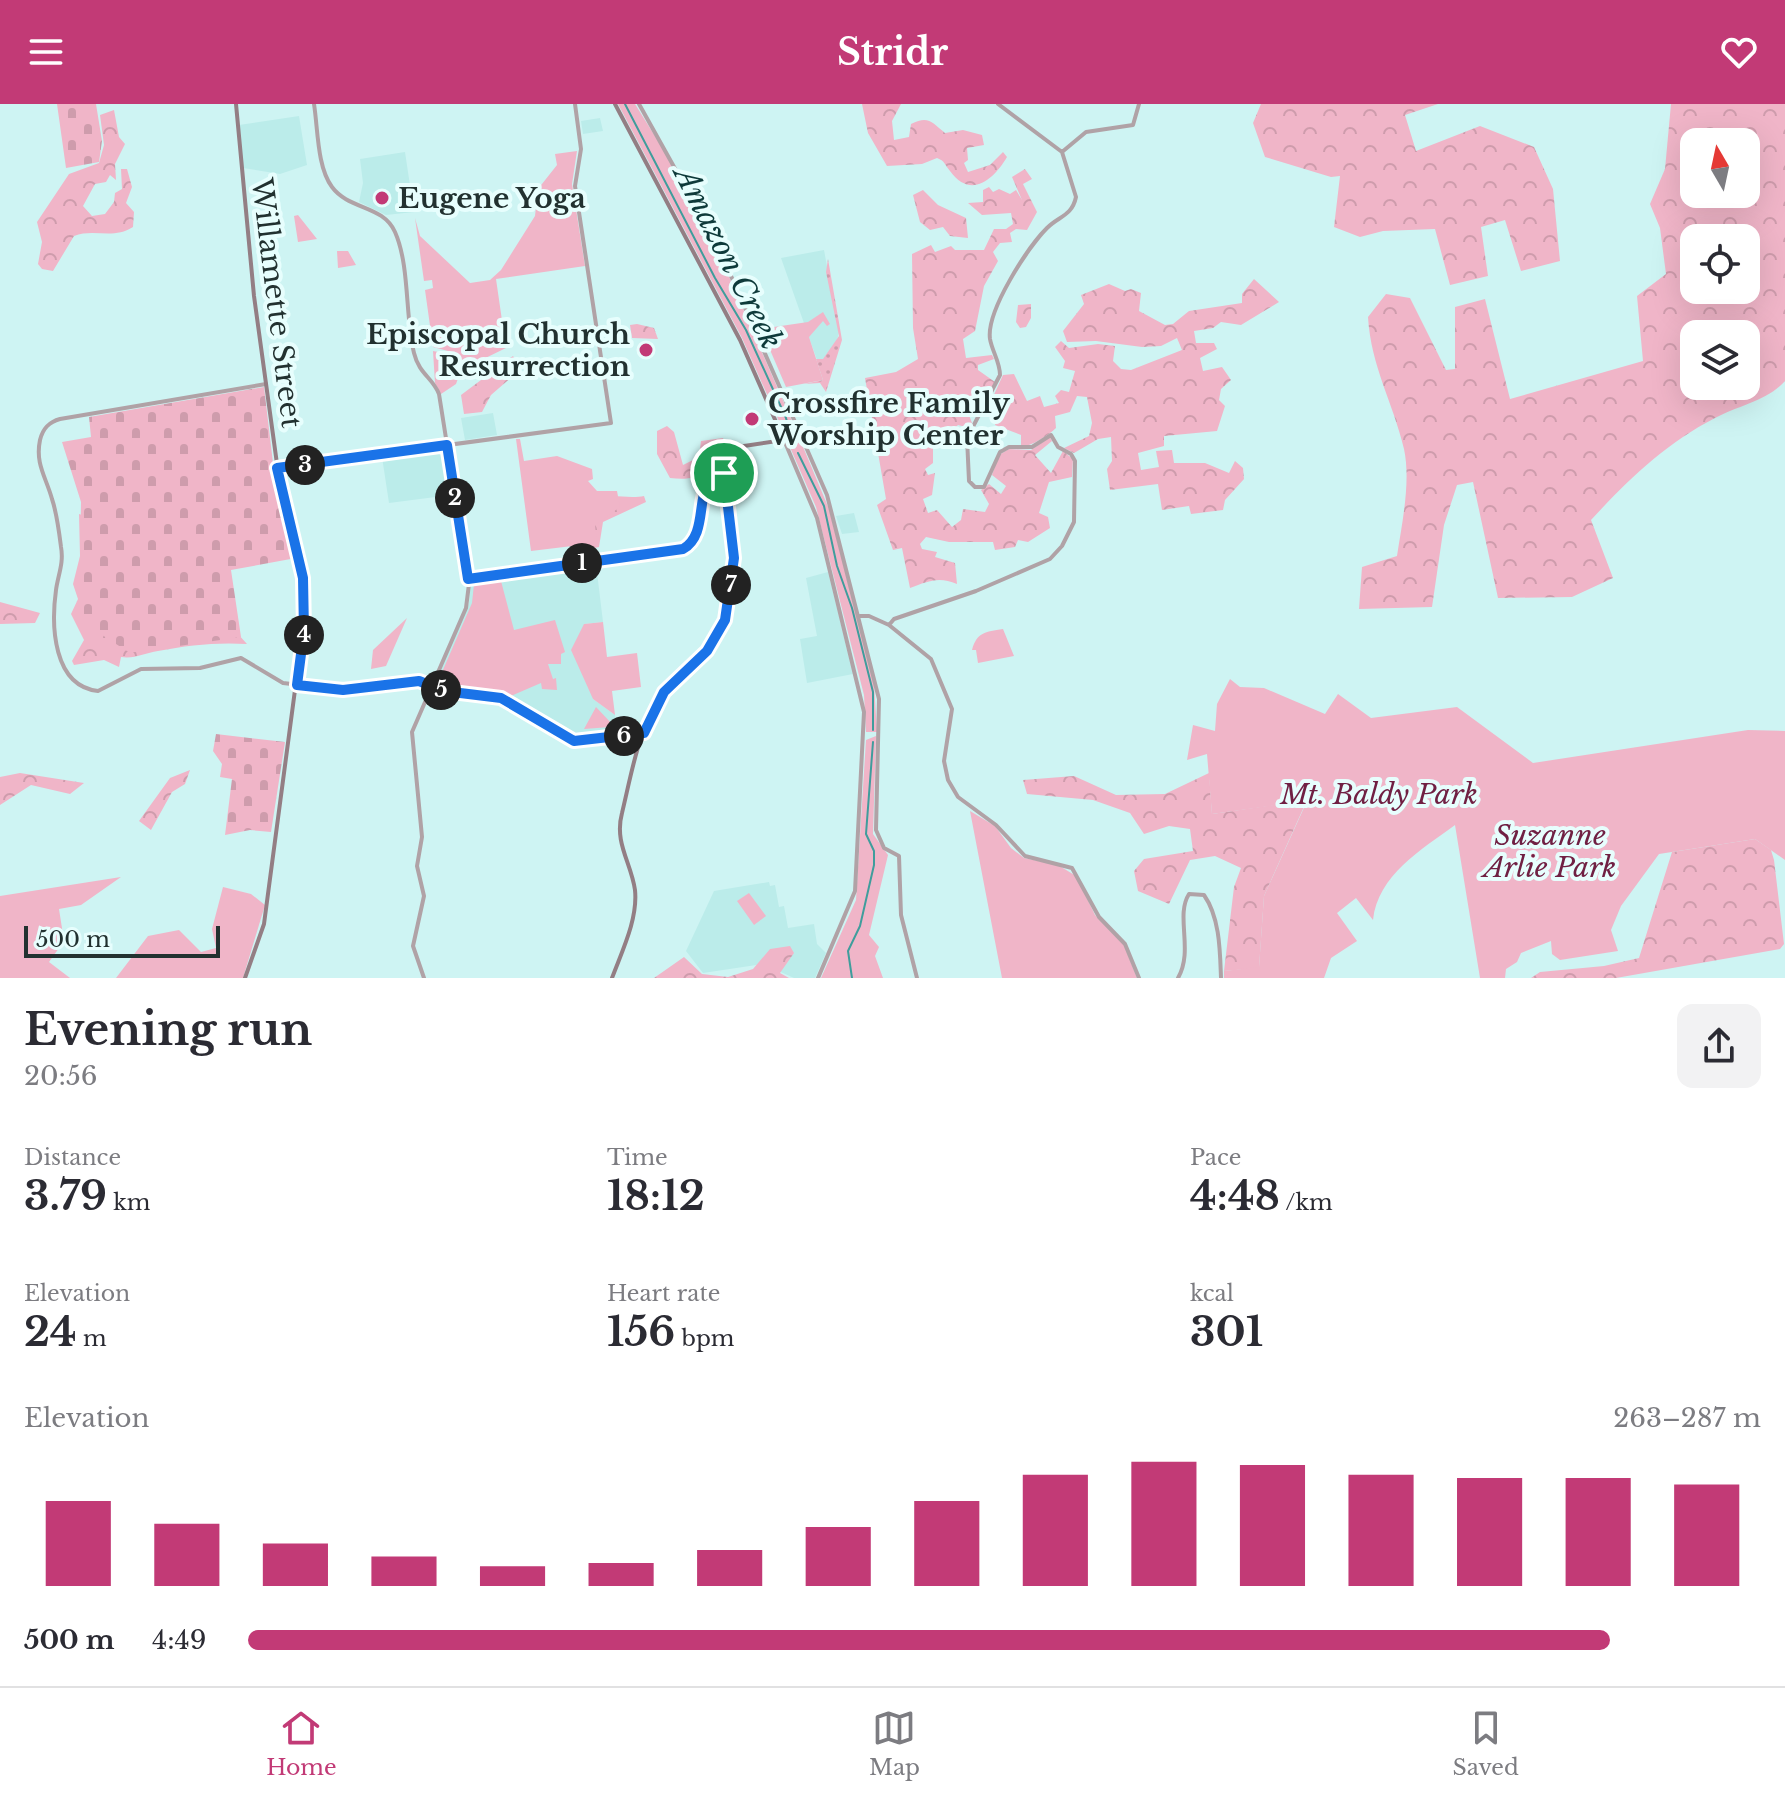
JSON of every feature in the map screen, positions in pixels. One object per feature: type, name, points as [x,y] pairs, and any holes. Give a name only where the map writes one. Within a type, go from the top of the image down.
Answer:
[{"type":"main road","name":"Willamette Street","points":[[236,104],[242,195],[266,384],[277,468],[303,578],[304,631],[264,924],[245,978]]},
{"type":"main road","points":[[612,978],[635,906],[634,884],[622,851],[619,825],[644,733],[664,692],[707,651],[725,620],[734,558],[724,473],[728,462],[740,448],[784,440],[740,340],[615,104]]},
{"type":"street","points":[[314,104],[325,172],[332,187],[348,200],[380,214],[397,235],[414,354],[422,374],[438,390],[468,579],[466,608],[412,732],[422,837],[417,866],[424,896],[413,946],[424,978]]},
{"type":"street","points":[[277,468],[611,423],[575,186],[581,149],[575,104]]},
{"type":"street","points":[[639,104],[717,244],[804,437],[835,520],[881,712],[876,830],[884,848],[899,856],[901,915],[917,978]]},
{"type":"street","points":[[889,625],[894,619],[1045,562],[1062,546],[1073,524],[1075,461],[1071,454],[1058,447],[1052,435],[1045,436],[1029,448],[1001,450],[995,458],[988,483],[982,487],[969,482],[967,444],[1000,375],[990,337],[998,300],[1046,229],[1069,213],[1076,201],[1062,152],[998,104]]},
{"type":"street","points":[[1062,152],[1086,132],[1133,125],[1139,104]]},
{"type":"street","points":[[266,384],[60,419],[43,431],[39,466],[53,500],[62,557],[56,592],[57,637],[60,661],[72,682],[98,691],[141,669],[200,668],[241,658],[276,680],[297,685],[343,690],[414,681],[431,687],[501,698],[574,741],[644,733]]},
{"type":"street","points":[[804,437],[784,440],[817,518],[864,712],[855,891],[818,978]]},
{"type":"street","points":[[468,579],[683,549],[699,532],[705,487],[712,477],[724,473]]},
{"type":"street","points":[[860,616],[871,616],[889,625],[928,655],[948,699],[952,720],[944,761],[954,793],[968,808],[995,824],[1025,856],[1072,868],[1099,917],[1125,944],[1139,978]]},
{"type":"street","points":[[1178,978],[1187,958],[1185,903],[1187,896],[1196,892],[1204,895],[1209,904],[1220,945],[1221,978]]},
{"type":"shaded area","points":[[299,116],[307,165],[280,174],[243,168],[239,125]]},
{"type":"shaded area","points":[[600,118],[603,131],[583,134],[581,121]]},
{"type":"shaded area","points":[[405,152],[414,212],[386,215],[359,202],[363,183],[360,159]]},
{"type":"shaded area","points":[[824,250],[839,332],[837,341],[823,360],[817,360],[781,258]]},
{"type":"shaded area","points":[[493,413],[497,435],[465,440],[461,418]]},
{"type":"shaded area","points":[[443,449],[451,495],[389,503],[382,457]]},
{"type":"shaded area","points":[[854,513],[859,532],[842,534],[836,516]]},
{"type":"shaded area","points":[[596,564],[603,622],[584,624],[593,699],[615,715],[618,735],[572,739],[500,695],[447,690],[434,685],[469,603],[471,581]]},
{"type":"shaded area","points":[[828,572],[853,674],[807,683],[800,639],[817,636],[806,578]]},
{"type":"shaded area","points":[[769,882],[770,886],[775,885],[779,907],[784,906],[788,928],[814,924],[817,944],[826,953],[815,978],[794,978],[763,964],[703,973],[686,951],[714,891]]},
{"type":"green space","points":[[57,104],[96,104],[102,141],[99,162],[66,168]]},
{"type":"green space","points":[[618,104],[635,104],[663,149],[727,272],[798,435],[785,435],[742,338]]},
{"type":"green space","points":[[862,104],[901,104],[892,121],[894,140],[909,137],[911,124],[922,120],[930,121],[945,133],[963,130],[982,135],[984,145],[967,148],[968,160],[964,163],[968,172],[990,165],[1003,152],[1007,157],[989,179],[974,185],[958,180],[937,158],[922,164],[887,166],[868,133]]},
{"type":"green space","points":[[1261,104],[1438,104],[1405,115],[1416,151],[1480,126],[1534,147],[1553,189],[1560,261],[1521,271],[1505,220],[1481,227],[1488,276],[1450,285],[1435,229],[1383,231],[1360,237],[1334,227],[1340,176],[1331,177],[1265,157],[1253,123]]},
{"type":"green space","points":[[1671,104],[1785,104],[1785,381],[1760,398],[1760,320],[1680,320],[1680,400],[1756,400],[1715,418],[1680,439],[1634,477],[1591,520],[1613,578],[1572,597],[1498,598],[1473,482],[1457,485],[1444,525],[1432,607],[1359,609],[1362,567],[1397,556],[1406,489],[1404,449],[1373,352],[1368,317],[1386,294],[1410,298],[1446,370],[1455,369],[1455,307],[1485,299],[1510,399],[1643,361],[1637,296],[1666,274],[1660,228],[1650,204],[1665,169]]},
{"type":"green space","points":[[114,110],[119,137],[125,144],[115,164],[116,180],[110,175],[106,182],[95,184],[83,206],[92,216],[105,214],[114,202],[115,193],[122,189],[121,169],[127,169],[132,187],[126,203],[134,212],[133,227],[118,233],[74,236],[53,271],[42,269],[38,264],[42,242],[37,222],[69,174],[99,163],[104,145],[100,115]]},
{"type":"green space","points":[[577,151],[572,184],[585,266],[496,279],[506,348],[469,366],[461,365],[448,351],[433,347],[425,290],[433,288],[432,280],[424,281],[415,218],[420,236],[470,283],[490,280],[501,270],[535,216],[538,189],[557,165],[555,154]]},
{"type":"green space","points":[[1025,169],[1032,179],[1023,184],[1037,212],[1027,230],[1016,229],[1010,233],[1012,242],[1000,243],[993,252],[998,261],[984,286],[975,331],[963,339],[966,358],[992,355],[994,359],[978,365],[978,370],[995,382],[986,399],[973,395],[967,410],[972,423],[969,428],[958,425],[946,437],[947,447],[933,448],[933,463],[925,469],[928,475],[935,473],[932,495],[923,499],[928,513],[937,510],[952,527],[961,520],[963,509],[985,512],[989,504],[981,490],[989,484],[1001,494],[1006,486],[992,475],[999,455],[1009,449],[1031,450],[1050,437],[1052,441],[1035,455],[1051,473],[1063,451],[1073,459],[1072,477],[1049,482],[1039,513],[1048,517],[1050,528],[1028,542],[1018,540],[1015,547],[995,550],[993,542],[949,542],[926,537],[920,544],[922,549],[937,552],[935,557],[955,563],[957,584],[939,580],[910,588],[902,548],[893,550],[877,505],[886,499],[865,378],[896,372],[918,359],[913,328],[912,254],[931,245],[935,252],[951,246],[955,250],[984,250],[994,229],[1006,229],[1013,224],[1011,213],[982,215],[968,203],[983,202],[983,190],[989,187],[993,192],[999,189],[1010,194],[1016,190],[1022,200],[1012,177]]},
{"type":"green space","points":[[923,190],[938,205],[966,218],[968,238],[950,236],[943,227],[930,230],[920,222],[913,195]]},
{"type":"green space","points":[[298,215],[317,239],[298,242],[294,216]]},
{"type":"green space","points":[[337,251],[348,251],[356,265],[338,268]]},
{"type":"green space","points":[[828,259],[842,340],[826,392],[820,383],[804,384],[823,380],[816,359],[823,359],[839,336],[826,272]]},
{"type":"green space","points":[[1254,279],[1279,302],[1241,325],[1221,322],[1213,328],[1194,331],[1196,343],[1214,343],[1217,349],[1200,358],[1203,371],[1222,367],[1231,380],[1221,389],[1219,400],[1225,406],[1217,431],[1164,436],[1164,446],[1138,453],[1141,470],[1159,467],[1156,451],[1172,450],[1174,463],[1205,463],[1229,473],[1235,461],[1243,468],[1244,479],[1225,500],[1223,510],[1191,514],[1189,506],[1162,510],[1158,484],[1110,490],[1107,469],[1112,461],[1111,437],[1098,439],[1074,453],[1064,448],[1089,436],[1092,423],[1087,397],[1077,396],[1070,412],[1055,416],[1056,428],[1040,440],[1021,447],[1021,435],[995,425],[997,417],[986,412],[1003,375],[1014,374],[1027,401],[1040,396],[1044,407],[1059,403],[1055,396],[1061,390],[1069,392],[1075,371],[1063,368],[1065,361],[1055,347],[1061,341],[1069,348],[1098,344],[1115,346],[1113,361],[1121,369],[1131,370],[1182,350],[1177,338],[1161,346],[1142,347],[1096,341],[1067,342],[1063,331],[1084,304],[1081,295],[1109,284],[1125,291],[1131,289],[1141,293],[1139,311],[1165,325],[1173,324],[1189,311],[1242,303],[1242,294]]},
{"type":"green space","points":[[1031,304],[1031,318],[1026,327],[1020,328],[1016,322],[1018,305]]},
{"type":"green space","points":[[823,312],[830,324],[827,326],[823,321],[809,337],[823,380],[786,387],[761,329],[808,322]]},
{"type":"green space","points":[[630,325],[654,328],[658,339],[632,338]]},
{"type":"green space","points":[[433,351],[443,353],[461,370],[456,384],[441,394],[435,383]]},
{"type":"green space","points":[[513,356],[521,369],[491,395],[482,412],[464,414],[461,395]]},
{"type":"green space","points":[[264,387],[273,463],[296,558],[231,570],[241,637],[130,653],[79,620],[81,502],[62,442],[91,437],[89,417]]},
{"type":"green space","points":[[667,426],[674,432],[683,465],[699,457],[701,441],[723,438],[726,452],[715,466],[702,475],[670,478],[657,454],[657,431]]},
{"type":"green space","points":[[516,439],[520,439],[524,461],[557,456],[592,469],[593,479],[588,481],[597,491],[617,491],[620,507],[595,525],[597,543],[531,551]]},
{"type":"green space","points":[[801,442],[829,509],[874,684],[877,732],[866,732],[864,695],[816,507],[789,445]]},
{"type":"green space","points":[[547,488],[612,496],[644,496],[646,502],[603,522],[599,547],[590,549],[582,543]]},
{"type":"green space","points":[[79,514],[230,567],[238,634],[247,644],[192,646],[121,657],[119,667],[104,660],[74,665],[72,661],[84,640],[71,614],[78,599],[73,584],[80,556]]},
{"type":"green space","points":[[501,581],[514,630],[555,620],[565,652],[561,654],[561,664],[548,664],[553,679],[556,678],[557,690],[542,689],[541,683],[506,698],[436,686],[472,603],[474,584]]},
{"type":"green space","points":[[0,602],[40,613],[35,623],[0,624]]},
{"type":"green space","points":[[407,618],[386,666],[371,669],[373,650]]},
{"type":"green space","points":[[603,622],[607,657],[637,653],[641,687],[612,691],[615,715],[593,699],[571,650],[584,624]]},
{"type":"green space","points":[[1003,629],[1014,656],[978,663],[976,650],[972,650],[976,640],[987,632]]},
{"type":"green space","points":[[1230,679],[1240,687],[1264,688],[1325,714],[1338,694],[1371,718],[1457,707],[1533,763],[1748,730],[1785,731],[1785,860],[1755,839],[1659,854],[1621,906],[1611,930],[1618,951],[1560,960],[1552,954],[1551,941],[1521,953],[1517,962],[1506,969],[1505,978],[1480,978],[1455,825],[1415,854],[1392,877],[1383,890],[1373,920],[1356,898],[1337,913],[1357,941],[1331,958],[1324,978],[1224,978],[1224,971],[1259,967],[1264,896],[1307,801],[1212,814],[1207,754],[1187,760],[1193,725],[1215,731],[1217,704]]},
{"type":"green space","points":[[596,707],[613,725],[584,729]]},
{"type":"green space","points":[[216,734],[285,742],[271,832],[250,830],[225,835],[232,779],[220,777],[222,764],[213,751]]},
{"type":"green space","points":[[876,736],[873,834],[888,855],[869,935],[879,947],[875,956],[883,978],[821,978],[856,900],[866,740]]},
{"type":"green space","points":[[190,770],[185,784],[172,792],[151,830],[139,821],[170,778]]},
{"type":"green space","points":[[20,773],[84,783],[70,794],[31,785],[0,805],[0,777]]},
{"type":"green space","points":[[1209,773],[1212,814],[1307,800],[1264,896],[1259,968],[1224,971],[1234,887],[1241,868],[1215,856],[1190,860],[1169,904],[1138,891],[1134,871],[1144,859],[1193,851],[1190,829],[1169,826],[1144,834],[1130,813],[1093,800],[1027,794],[1023,780],[1074,776],[1116,795],[1165,794]]},
{"type":"green space","points":[[970,811],[995,826],[1011,848],[1024,858],[1058,865],[1076,876],[1095,915],[1124,945],[1137,978],[1002,978]]},
{"type":"green space","points":[[1755,839],[1771,850],[1774,860],[1784,944],[1780,949],[1616,978],[1531,978],[1540,972],[1604,966],[1639,958],[1672,852]]},
{"type":"green space","points":[[121,877],[81,905],[59,909],[64,941],[49,962],[70,978],[0,978],[0,896]]},
{"type":"green space","points":[[223,887],[251,894],[265,905],[243,978],[116,978],[148,936],[179,930],[201,952],[216,948],[212,929]]},
{"type":"green space","points":[[749,893],[766,916],[754,925],[737,901]]},
{"type":"green space","points":[[790,946],[794,953],[780,973],[789,978],[654,978],[684,957],[702,974],[728,977],[753,969],[770,949]]},
{"type":"waterway","name":"Amazon Creek","points":[[625,104],[715,278],[746,330],[790,433]]},
{"type":"waterway","name":"Amazon Creek","points":[[798,453],[824,506],[837,566],[852,608],[873,692],[873,730]]},
{"type":"waterway","name":"Amazon Creek","points":[[852,978],[848,951],[860,926],[874,865],[874,851],[866,834],[873,742]]},
{"type":"place","name":"Eugene Yoga","points":[[382,198]]},
{"type":"place","name":"Episcopal Church Resurrection","points":[[646,350]]},
{"type":"place","name":"Crossfire Family Worship Center","points":[[752,419]]},
{"type":"route","points":[[447,445],[468,579],[683,549],[693,542],[699,532],[705,487],[712,477],[724,473],[734,558],[725,620],[707,651],[664,692],[652,711],[644,733],[574,741],[562,737],[501,698],[444,691],[419,681],[343,690],[297,685],[304,631],[303,578],[277,468],[447,445]]},
{"type":"park label","name":"Mt. Baldy Park","points":[[1379,794]]},
{"type":"park label","name":"Suzanne Arlie Park","points":[[1550,851]]}]
